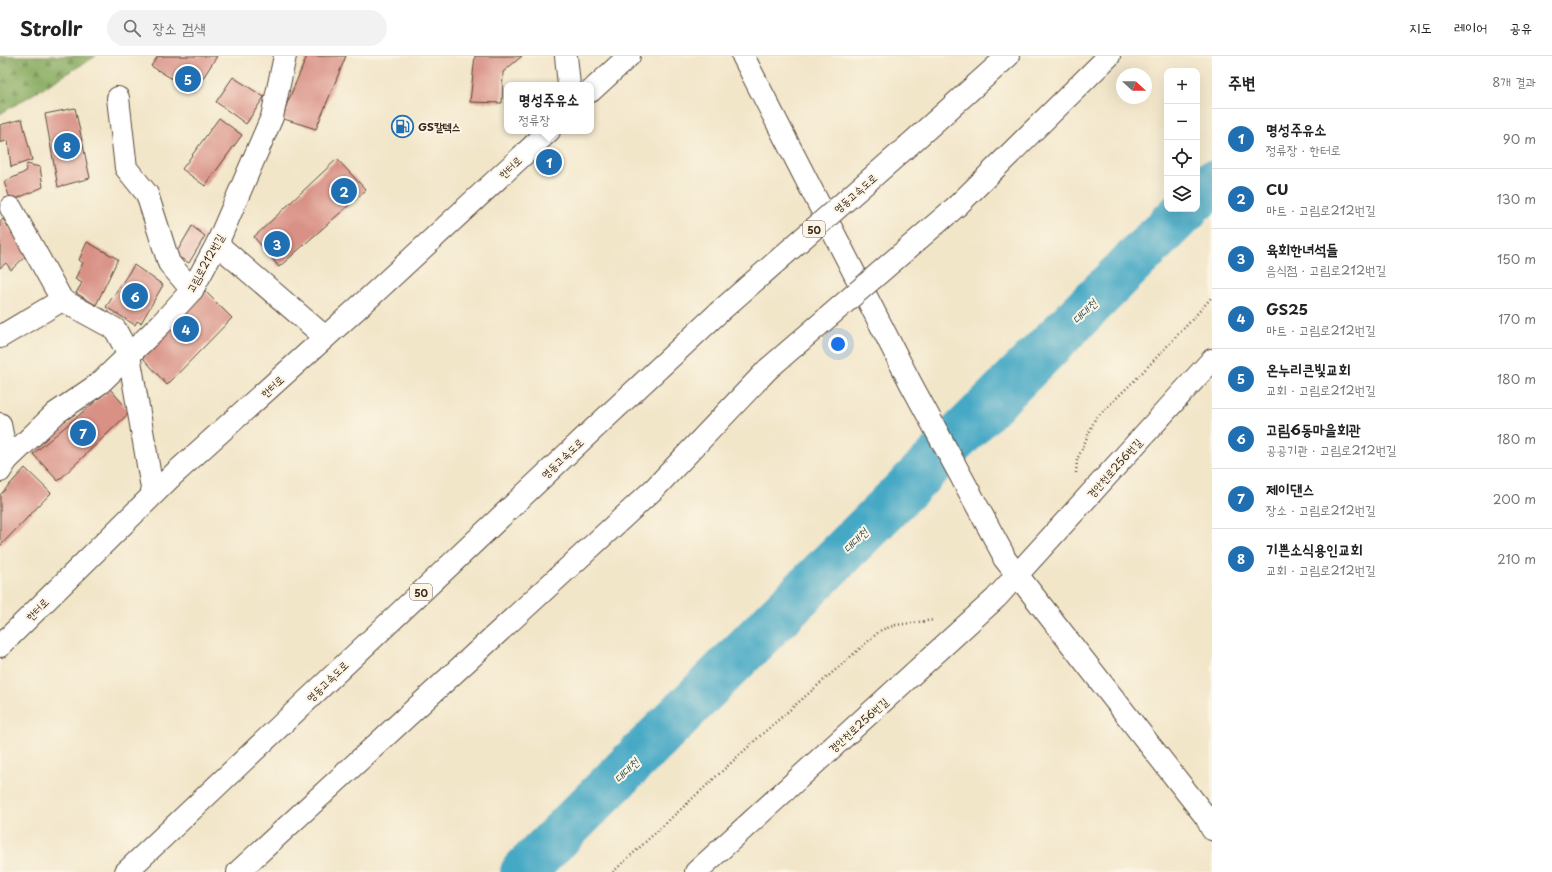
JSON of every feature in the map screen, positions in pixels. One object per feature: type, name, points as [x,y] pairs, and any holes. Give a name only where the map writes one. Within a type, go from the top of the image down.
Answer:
[{"type":"main road","name":"고림로212번길","points":[[4,465],[56,413],[100,384],[192,290],[216,244],[272,116],[285,56]]},
{"type":"main road","points":[[566,56],[569,82]]},
{"type":"main road","points":[[594,88],[629,56]]},
{"type":"main road","points":[[743,56],[910,382],[1004,558],[1206,817],[1212,829]]},
{"type":"main road","name":"영동고속도로","points":[[126,872],[718,313],[1008,56]]},
{"type":"main road","points":[[238,872],[655,488],[768,369],[958,205],[1109,56]]},
{"type":"main road","points":[[118,98],[126,168],[147,194],[169,263],[192,290]]},
{"type":"main road","name":"한터로","points":[[0,646],[153,494],[546,134]]},
{"type":"main road","points":[[11,208],[62,300],[115,329],[129,355],[153,494]]},
{"type":"main road","points":[[216,244],[325,337]]},
{"type":"main road","points":[[0,337],[62,300]]},
{"type":"main road","name":"경안천로256번길","points":[[696,872],[990,604],[1212,360]]},
{"type":"main road","points":[[0,424],[4,465]]},
{"type":"path","points":[[1076,474],[1077,460],[1095,419],[1137,378],[1212,297]]},
{"type":"path","points":[[613,872],[754,741],[882,630],[900,624],[935,620]]},
{"type":"green space","points":[[0,56],[96,56],[0,114]]},
{"type":"building","points":[[158,56],[217,56],[194,92],[151,66]]},
{"type":"building","points":[[307,56],[346,56],[316,129],[281,118]]},
{"type":"building","points":[[475,56],[522,56],[503,72],[502,103],[470,102]]},
{"type":"building","points":[[233,77],[264,97],[246,124],[216,102]]},
{"type":"building","points":[[75,108],[90,178],[58,187],[45,114]]},
{"type":"building","points":[[219,118],[242,135],[205,186],[182,169]]},
{"type":"building","points":[[22,119],[32,160],[11,167],[8,140],[0,143],[0,125]]},
{"type":"building","points":[[337,159],[366,190],[279,267],[254,237]]},
{"type":"building","points":[[27,164],[40,167],[43,187],[11,201],[4,182],[25,172]]},
{"type":"building","points":[[3,219],[28,254],[11,270],[6,263],[0,268],[0,222]]},
{"type":"building","points":[[192,226],[205,236],[189,263],[175,255]]},
{"type":"building","points":[[87,242],[118,259],[96,305],[76,293],[82,283],[75,279],[83,263],[79,260]]},
{"type":"building","points":[[134,265],[163,285],[141,323],[137,321],[135,325],[106,307]]},
{"type":"building","points":[[205,291],[232,318],[167,385],[143,358]]},
{"type":"building","points":[[110,389],[130,412],[58,481],[33,454]]},
{"type":"building","points":[[25,468],[51,493],[0,546],[0,495]]},
{"type":"waterway","name":"대대천","points":[[1200,195],[1212,183]]},
{"type":"waterway","name":"대대천","points":[[523,872],[1183,212]]},
{"type":"place","name":"온누리큰빛교회","points":[[188,79]]},
{"type":"place","name":"GS칼텍스","points":[[403,126]]},
{"type":"place","name":"기쁜소식용인교회","points":[[67,146]]},
{"type":"place","name":"명성주유소","points":[[549,162]]},
{"type":"place","name":"CU","points":[[344,191]]},
{"type":"place","name":"육회한녀석들","points":[[277,244]]},
{"type":"place","name":"고림6동마을회관","points":[[135,296]]},
{"type":"place","name":"GS25","points":[[186,329]]},
{"type":"place","name":"제이댄스","points":[[83,433]]}]
